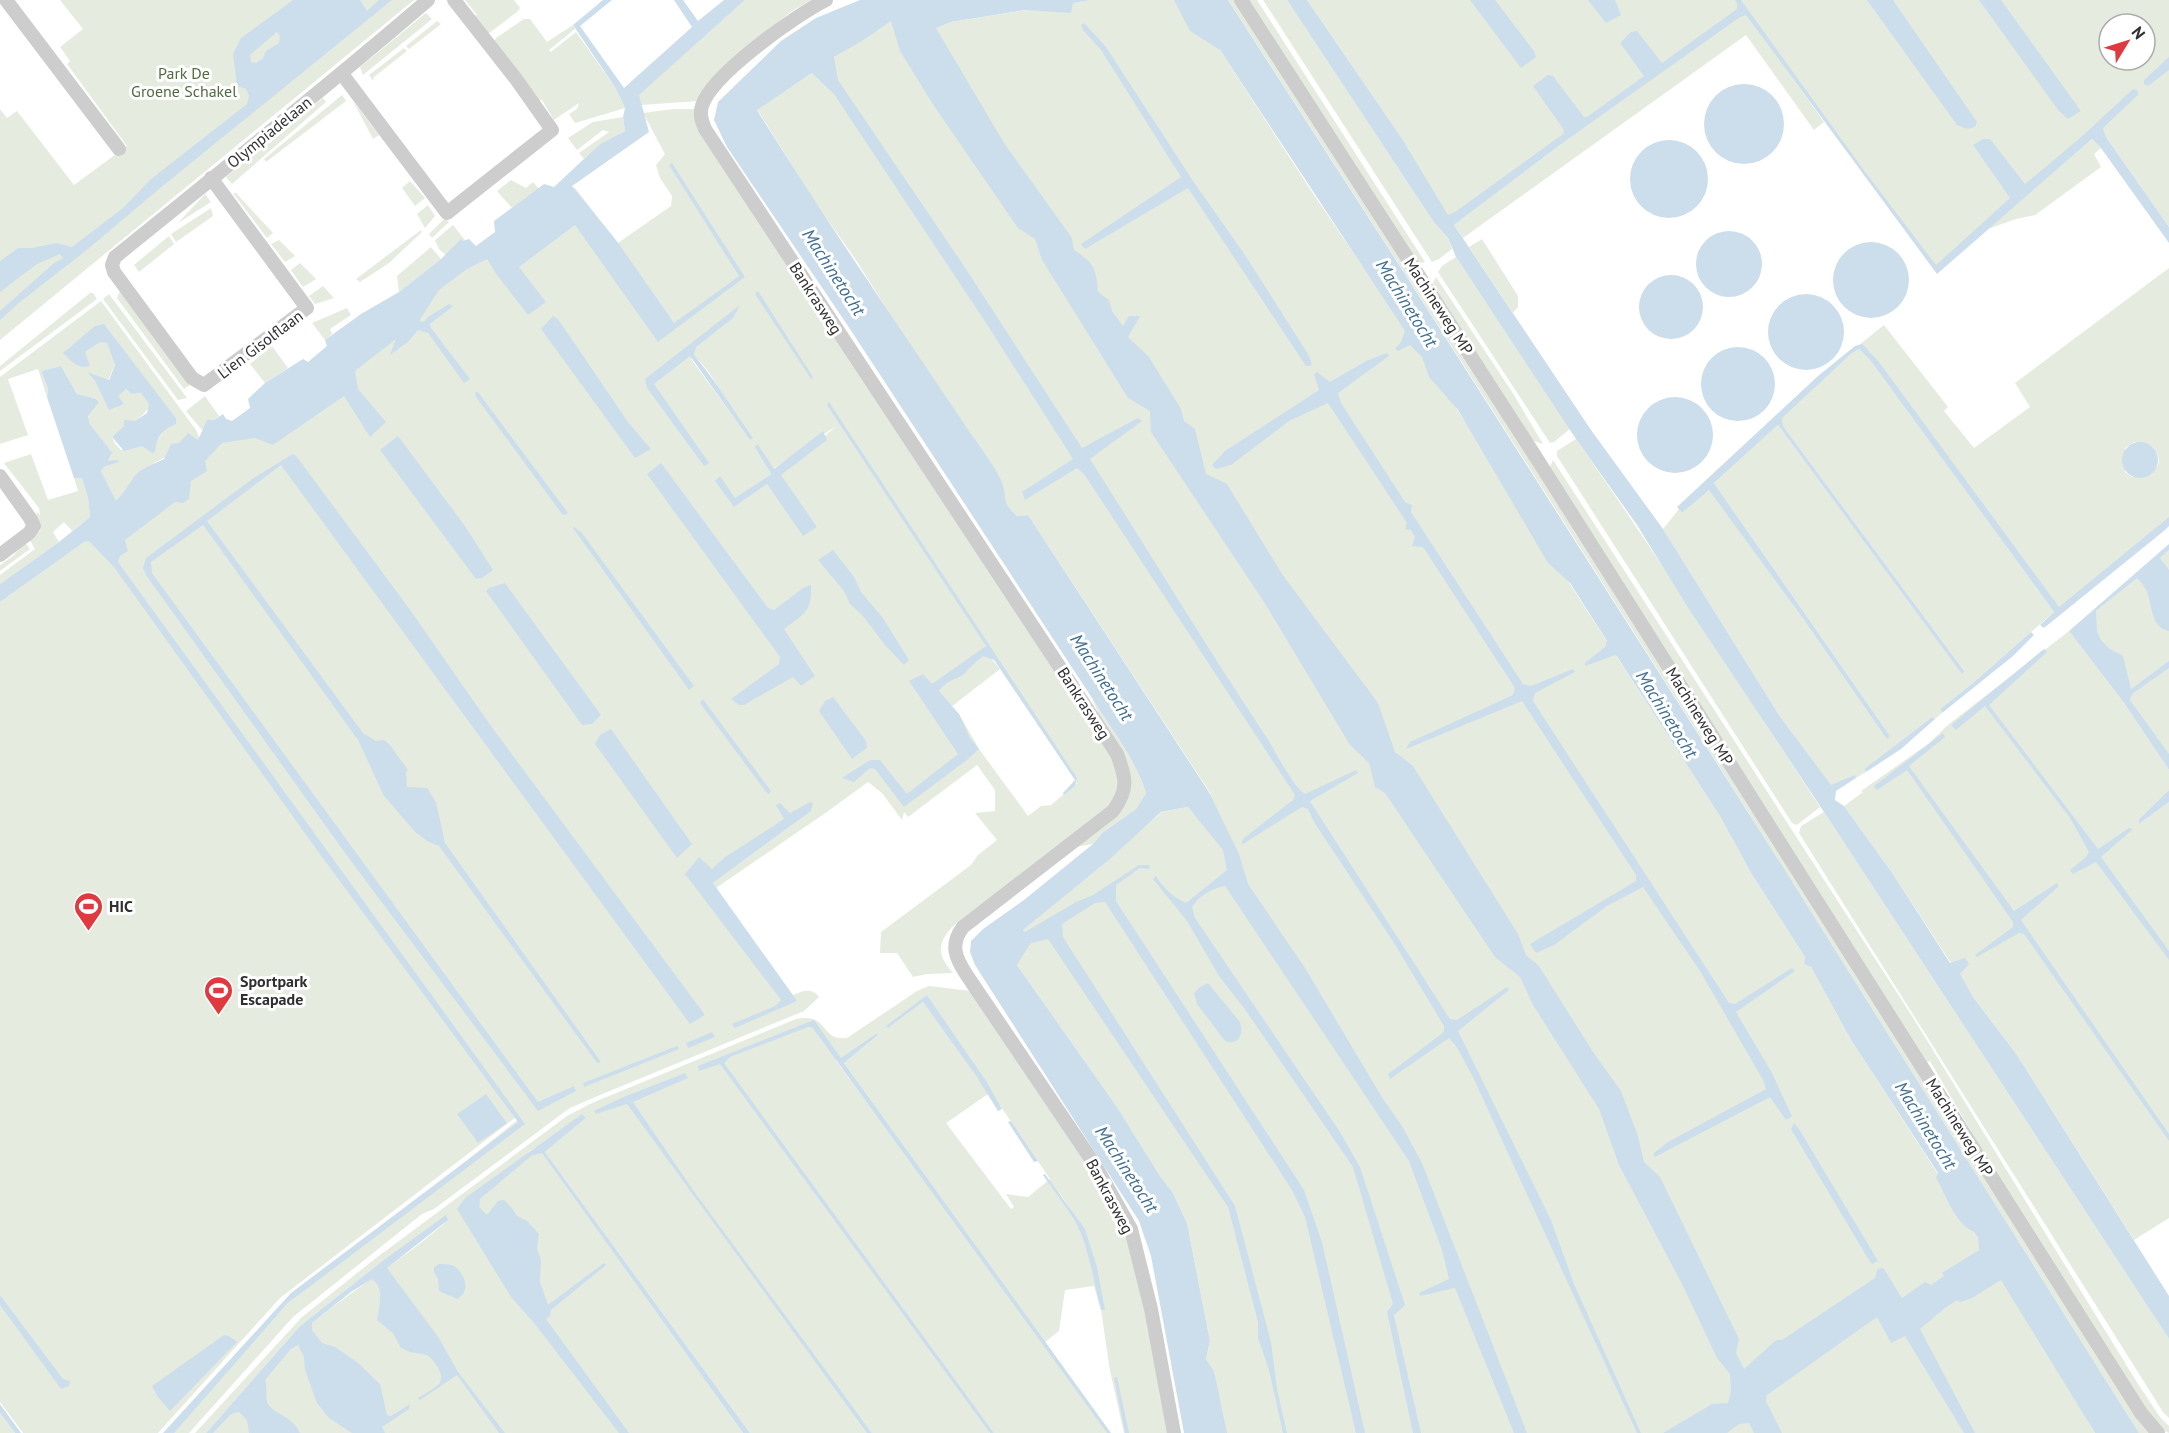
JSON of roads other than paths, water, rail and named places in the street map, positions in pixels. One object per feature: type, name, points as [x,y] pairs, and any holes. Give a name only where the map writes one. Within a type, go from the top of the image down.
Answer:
[{"type":"street","points":[[6,0],[119,149]]},
{"type":"street","name":"Olympiadelaan","points":[[112,266],[115,257],[342,74],[428,0]]},
{"type":"street","points":[[342,74],[447,213],[552,130],[516,79],[454,0]]},
{"type":"street","name":"Bankrasweg","points":[[826,0],[780,28],[729,71],[702,106],[701,119],[717,148],[1117,754],[1123,769],[1124,795],[1113,811],[963,927],[958,933],[954,948],[957,960],[1095,1165],[1131,1229],[1151,1309],[1174,1433]]},
{"type":"street","name":"Machineweg MP","points":[[1241,0],[1533,452],[2141,1413],[2158,1433]]},
{"type":"street","name":"Lien Gisolflaan","points":[[112,266],[192,378],[204,384],[308,308],[211,178]]},
{"type":"street","points":[[0,476],[34,526],[29,533],[0,555]]},
{"type":"water","points":[[293,0],[360,0],[367,11],[379,0],[392,0],[0,320],[0,311],[54,263],[63,258],[60,254],[37,264],[0,292],[0,261],[18,248],[32,248],[56,243],[72,247],[123,208],[151,179],[247,104],[249,96],[246,89],[237,86],[233,54],[241,38]],"holes":[[[277,32],[280,36],[279,43],[266,51],[263,58],[256,63],[251,62],[250,55]]]},
{"type":"water","points":[[603,0],[612,0],[580,26],[624,88],[692,27],[674,0],[683,0],[698,21],[724,0],[745,0],[639,95],[649,132],[572,186],[619,244],[674,323],[739,276],[669,165],[672,163],[745,277],[658,342],[575,225],[519,267],[546,302],[528,315],[487,259],[467,269],[439,290],[419,321],[424,322],[449,304],[453,306],[430,324],[470,379],[464,383],[428,333],[418,330],[408,342],[390,355],[396,339],[355,371],[358,389],[386,422],[370,437],[344,396],[273,445],[255,438],[222,443],[205,461],[207,471],[191,481],[189,499],[183,503],[175,502],[125,540],[128,551],[120,556],[118,562],[525,1124],[288,1303],[174,1433],[163,1433],[291,1293],[518,1122],[322,857],[114,567],[89,541],[84,542],[0,602],[0,584],[90,517],[88,498],[82,478],[74,478],[47,397],[48,389],[41,371],[61,366],[77,394],[95,398],[99,402],[88,416],[90,424],[113,454],[108,461],[117,460],[119,462],[104,467],[101,471],[116,501],[137,474],[164,459],[171,444],[179,443],[188,433],[198,440],[207,420],[214,420],[223,414],[226,419],[232,421],[250,408],[248,399],[265,383],[303,359],[308,362],[327,346],[325,340],[361,314],[399,292],[441,259],[461,239],[463,241],[469,239],[476,246],[495,232],[494,221],[544,184],[554,187],[600,144],[625,131],[623,117],[625,108],[615,87],[573,25]]},
{"type":"water","name":"Machinetocht","points":[[860,0],[1091,0],[1073,3],[1071,13],[1026,10],[951,22],[936,28],[1004,143],[1072,238],[1074,250],[1093,267],[1098,292],[1109,300],[1112,311],[1123,326],[1129,316],[1140,316],[1128,337],[1149,357],[1181,409],[1184,421],[1195,429],[1206,474],[1227,484],[1282,574],[1378,703],[1395,752],[1413,766],[1518,934],[1526,955],[1539,966],[1593,1052],[1621,1091],[1638,1136],[1644,1162],[1660,1177],[1739,1339],[1736,1353],[1744,1369],[1776,1340],[1782,1340],[1875,1278],[1880,1268],[1884,1269],[1902,1298],[1925,1282],[1931,1285],[1944,1276],[1942,1273],[1979,1250],[1978,1238],[1956,1216],[1936,1178],[1938,1173],[1851,1040],[1811,967],[1804,964],[1805,957],[1751,873],[1721,818],[1616,655],[1585,666],[1585,663],[1605,647],[1607,641],[1570,583],[1548,563],[1458,410],[1429,377],[1422,357],[1410,345],[1398,351],[1395,349],[1401,342],[1405,331],[1220,50],[1190,31],[1174,0],[1228,0],[1788,875],[2139,1433],[2095,1433],[2001,1280],[1972,1298],[1960,1302],[1957,1300],[1920,1329],[1975,1433],[1964,1433],[1905,1336],[1891,1343],[1877,1317],[1767,1395],[1766,1401],[1782,1433],[1754,1433],[1749,1423],[1739,1424],[1727,1433],[1663,1433],[1712,1404],[1728,1403],[1731,1391],[1730,1374],[1717,1358],[1682,1284],[1619,1165],[1599,1109],[1533,1005],[1520,977],[1495,957],[1385,793],[1375,787],[1369,763],[1350,745],[1264,602],[1151,432],[1150,411],[1128,398],[1042,260],[1035,239],[1018,228],[934,106],[900,51],[891,21],[834,57],[838,80],[964,266],[1082,448],[1138,418],[1142,421],[1090,459],[1296,785],[1305,794],[1356,770],[1358,773],[1310,801],[1450,1019],[1457,1020],[1507,987],[1509,990],[1458,1031],[1551,1220],[1574,1284],[1641,1433],[1637,1433],[1472,1075],[1456,1046],[1449,1038],[1390,1079],[1388,1074],[1444,1032],[1444,1026],[1394,943],[1314,822],[1308,809],[1302,807],[1243,844],[1241,843],[1244,838],[1293,800],[1295,795],[1084,474],[1077,468],[1025,500],[1022,492],[1073,459],[834,94],[812,73],[757,110],[991,462],[1001,480],[1008,506],[1017,516],[1028,515],[1209,792],[1239,854],[1248,884],[1305,968],[1383,1099],[1402,1126],[1422,1163],[1527,1433],[1514,1433],[1455,1288],[1420,1296],[1419,1293],[1449,1279],[1442,1250],[1409,1161],[1225,886],[1215,889],[1202,896],[1192,907],[1195,918],[1340,1132],[1360,1167],[1405,1305],[1394,1315],[1421,1433],[1413,1433],[1387,1312],[1393,1304],[1353,1167],[1244,1008],[1219,976],[1187,921],[1153,879],[1156,876],[1169,892],[1186,903],[1227,870],[1223,850],[1188,807],[1161,812],[1111,858],[1023,930],[1025,932],[1076,902],[1093,895],[1139,865],[1149,865],[1148,869],[1140,868],[1116,885],[1116,901],[1304,1190],[1322,1242],[1365,1433],[1356,1433],[1305,1217],[1292,1190],[1105,902],[1095,903],[1062,924],[1063,937],[1235,1206],[1271,1342],[1277,1389],[1287,1433],[1283,1433],[1269,1370],[1258,1338],[1258,1322],[1228,1207],[1048,939],[1031,943],[1017,965],[1117,1107],[1173,1193],[1187,1223],[1210,1341],[1206,1359],[1214,1371],[1227,1433],[1184,1433],[1151,1256],[1139,1221],[975,965],[970,952],[971,941],[983,929],[1024,900],[1093,844],[1102,833],[1136,809],[1146,793],[1136,768],[1122,744],[848,326],[727,147],[714,120],[718,102],[781,41],[816,18]]},
{"type":"water","points":[[1287,0],[1307,0],[1401,137],[1448,215],[1563,134],[1564,130],[1533,86],[1548,75],[1553,76],[1584,117],[1587,117],[1644,76],[1620,43],[1631,32],[1637,31],[1662,63],[1737,9],[1735,0],[1741,0],[1863,169],[1936,265],[2010,198],[1973,145],[1983,139],[1990,139],[2025,184],[2133,89],[2137,90],[2138,95],[2103,128],[2106,137],[2169,227],[2169,243],[2101,148],[2092,139],[1937,274],[1746,15],[1568,139],[1454,225],[1591,430],[1663,529],[1781,718],[1831,785],[1855,775],[1856,778],[1836,791],[1835,800],[1844,806],[1893,874],[1950,963],[1965,958],[1969,964],[1960,974],[1973,997],[2017,1055],[2169,1296],[2169,1339],[1687,606],[1637,525],[1576,439],[1456,257],[1448,238],[1433,221]]},
{"type":"water","points":[[1470,0],[1495,0],[1534,51],[1536,57],[1521,68]]},
{"type":"water","points":[[1588,0],[1615,0],[1621,15],[1606,23]]},
{"type":"water","points":[[1867,0],[1893,0],[1977,122],[1975,127],[1967,129],[1957,125]]},
{"type":"water","points":[[1979,0],[2001,0],[2081,111],[2068,119],[2058,110]]},
{"type":"water","points":[[1084,23],[1106,47],[1193,181],[1245,255],[1308,354],[1312,364],[1310,366],[1306,366],[1188,188],[1085,249],[1081,244],[1181,177],[1101,50],[1083,30],[1081,25]]},
{"type":"water","points":[[2169,57],[2169,70],[2148,86],[2144,84],[2144,80],[2153,72],[2157,72],[2157,68]]},
{"type":"water","points":[[1744,84],[1759,87],[1772,96],[1781,109],[1784,124],[1781,139],[1772,152],[1759,161],[1744,164],[1729,161],[1716,152],[1707,139],[1704,124],[1707,109],[1716,96],[1729,87]]},
{"type":"water","points":[[1669,140],[1684,143],[1697,151],[1705,164],[1708,179],[1705,194],[1697,207],[1684,215],[1669,218],[1654,215],[1641,207],[1633,194],[1630,179],[1633,164],[1641,151],[1654,143]]},
{"type":"water","points":[[1729,231],[1742,234],[1752,241],[1759,251],[1762,264],[1759,277],[1752,287],[1742,294],[1729,297],[1716,294],[1706,287],[1699,277],[1696,264],[1699,251],[1706,241],[1716,234]]},
{"type":"water","points":[[1871,242],[1885,245],[1898,253],[1906,266],[1909,280],[1906,294],[1898,307],[1885,315],[1871,318],[1857,315],[1844,307],[1836,294],[1833,280],[1836,266],[1844,253],[1857,245]]},
{"type":"water","points":[[1671,275],[1683,277],[1694,284],[1701,295],[1703,307],[1701,319],[1694,330],[1683,337],[1671,339],[1659,337],[1648,330],[1641,319],[1639,307],[1641,295],[1648,284],[1659,277]]},
{"type":"water","points":[[758,291],[813,377],[811,379],[755,294]]},
{"type":"water","points":[[1806,294],[1820,297],[1833,305],[1841,318],[1844,332],[1841,346],[1833,359],[1820,367],[1806,370],[1792,367],[1779,359],[1771,346],[1768,332],[1771,318],[1779,305],[1792,297]]},
{"type":"water","points":[[740,305],[733,318],[696,347],[694,355],[753,438],[750,440],[690,356],[654,384],[709,463],[704,466],[647,388],[645,379]]},
{"type":"water","points":[[553,316],[558,319],[628,422],[651,449],[635,458],[541,329]]},
{"type":"water","points":[[104,324],[176,418],[176,424],[167,428],[159,438],[155,452],[152,453],[142,446],[124,451],[112,437],[124,426],[124,420],[135,421],[147,413],[149,404],[141,393],[131,394],[126,389],[118,396],[124,404],[109,410],[95,381],[87,372],[109,380],[115,365],[107,343],[100,342],[85,352],[90,366],[78,366],[63,353],[95,326]]},
{"type":"water","points":[[1862,344],[1879,362],[2059,607],[2169,517],[2169,526],[2165,530],[2044,628],[2040,625],[2054,612],[1871,361],[1859,349],[1851,354],[1782,418],[1783,426],[1965,672],[1962,674],[1778,425],[1714,483],[1890,736],[1887,739],[1709,490],[1682,513],[1677,507],[1818,376],[1855,346]]},
{"type":"water","points":[[1731,347],[1745,347],[1759,353],[1769,363],[1775,377],[1773,398],[1759,415],[1745,421],[1731,421],[1717,415],[1707,405],[1701,391],[1701,377],[1707,363],[1717,353]]},
{"type":"water","points":[[1387,353],[1389,356],[1338,393],[1341,403],[1405,502],[1412,505],[1411,512],[1523,684],[1531,686],[1573,669],[1575,672],[1535,693],[1533,701],[1729,1003],[1735,1004],[1792,968],[1795,971],[1736,1012],[1772,1073],[1792,1116],[1786,1120],[1770,1097],[1655,1157],[1653,1154],[1668,1142],[1766,1089],[1763,1080],[1700,971],[1643,887],[1607,906],[1554,945],[1536,953],[1530,944],[1636,881],[1636,875],[1522,701],[1406,749],[1410,742],[1513,695],[1515,688],[1423,547],[1412,546],[1415,537],[1411,530],[1405,529],[1407,523],[1328,403],[1289,421],[1231,465],[1216,469],[1212,465],[1225,451],[1319,390],[1314,374],[1317,372],[1330,382],[1366,361]]},
{"type":"water","points":[[475,392],[478,392],[568,513],[566,515],[562,514],[476,397]]},
{"type":"water","points":[[1675,397],[1689,400],[1702,408],[1710,421],[1713,435],[1710,449],[1702,462],[1689,470],[1675,473],[1661,470],[1648,462],[1640,449],[1637,435],[1640,421],[1648,408],[1661,400]]},
{"type":"water","points":[[829,402],[1077,778],[1075,786],[1064,795],[1063,793],[1075,780],[994,660],[983,656],[964,674],[949,682],[939,691],[959,714],[970,738],[979,749],[967,760],[904,807],[875,769],[870,768],[854,782],[842,778],[870,760],[880,760],[907,794],[958,754],[909,681],[923,674],[932,684],[986,646],[827,405]]},
{"type":"water","points":[[823,431],[827,440],[781,475],[817,527],[803,536],[767,484],[734,507],[715,481],[720,476],[735,498],[771,474],[755,447],[758,444],[774,469]]},
{"type":"water","points":[[398,436],[465,526],[493,570],[482,578],[476,579],[380,450]]},
{"type":"water","points":[[2140,442],[2153,447],[2158,460],[2153,473],[2140,478],[2127,473],[2122,460],[2127,447]]},
{"type":"water","points":[[293,454],[408,607],[491,726],[705,1015],[690,1024],[281,465],[207,521],[363,733],[376,741],[384,740],[390,745],[408,770],[406,772],[407,787],[427,788],[436,802],[445,843],[601,1062],[597,1063],[439,846],[415,832],[384,796],[358,740],[203,525],[151,562],[152,573],[538,1102],[574,1086],[576,1091],[538,1111],[345,853],[143,568],[146,558],[255,477]]},
{"type":"water","points":[[661,463],[768,608],[774,610],[803,588],[811,585],[810,601],[805,612],[784,629],[815,676],[801,686],[793,677],[744,705],[739,705],[731,699],[779,664],[780,657],[647,474]]},
{"type":"water","points":[[573,528],[582,533],[694,686],[689,690]]},
{"type":"water","points":[[2169,544],[2169,550],[2160,558],[2169,570],[2169,631],[2156,622],[2146,590],[2137,578],[2096,611],[2097,632],[2110,649],[2123,656],[2131,689],[2169,661],[2169,668],[2132,694],[2130,700],[2169,754],[2169,770],[2124,703],[2069,631]]},
{"type":"water","points":[[833,550],[854,577],[861,592],[883,618],[909,660],[904,665],[850,604],[844,591],[818,560]]},
{"type":"water","points":[[505,583],[601,715],[592,724],[582,725],[486,591]]},
{"type":"water","points":[[2031,632],[2034,635],[2013,656],[1942,713],[1940,709]]},
{"type":"water","points":[[2044,649],[2047,652],[1989,705],[2098,849],[2129,828],[2133,829],[2101,857],[2169,951],[2169,960],[2096,862],[2073,874],[2070,870],[2089,852],[2070,818],[1985,706],[1956,730],[1951,725]]},
{"type":"water","points":[[833,697],[866,741],[867,748],[852,759],[819,711],[825,701]]},
{"type":"water","points":[[703,699],[771,791],[769,794],[700,703]]},
{"type":"water","points":[[1932,717],[1935,719],[1901,749],[1866,772],[1864,769]]},
{"type":"water","points":[[611,729],[692,844],[677,858],[595,744],[600,735]]},
{"type":"water","points":[[1943,733],[1945,737],[1909,766],[2014,911],[2057,883],[2059,886],[2021,920],[2169,1134],[2169,1141],[2024,934],[2019,933],[1977,957],[1975,955],[2013,927],[2013,922],[1907,770],[1877,790],[1874,786]]},
{"type":"water","points":[[2169,790],[2169,802],[2140,823],[2138,820]]},
{"type":"water","points":[[810,802],[813,803],[811,811],[713,883],[797,1001],[735,1028],[732,1024],[775,1006],[781,1000],[685,874],[699,857],[712,869],[725,857],[784,819],[776,805],[780,803],[790,813]]},
{"type":"water","points":[[1208,983],[1240,1022],[1241,1035],[1234,1042],[1225,1041],[1197,1004],[1194,993]]},
{"type":"water","points":[[927,995],[986,1081],[1002,1109],[998,1111],[977,1077],[923,1002],[888,1028],[886,1026]]},
{"type":"water","points":[[814,1020],[841,1058],[877,1033],[878,1035],[844,1063],[1111,1433],[1107,1433],[812,1027],[730,1057],[724,1063],[994,1433],[990,1433],[720,1064],[699,1071],[698,1066]]},
{"type":"water","points":[[712,1032],[715,1037],[688,1048],[686,1043]]},
{"type":"water","points":[[677,1046],[679,1049],[584,1087],[583,1083]]},
{"type":"water","points":[[685,1073],[688,1078],[633,1102],[693,1190],[872,1433],[867,1433],[627,1104],[596,1114],[594,1111]]},
{"type":"water","points":[[486,1094],[507,1123],[478,1143],[457,1114]]},
{"type":"water","points":[[582,1114],[586,1118],[545,1152],[750,1433],[743,1433],[542,1153],[531,1156],[480,1199],[479,1207],[487,1215],[498,1201],[504,1200],[517,1216],[527,1221],[539,1234],[537,1249],[541,1260],[540,1282],[548,1305],[604,1263],[606,1265],[551,1310],[550,1316],[546,1319],[629,1433],[619,1433],[534,1323],[511,1297],[457,1209],[465,1198]]},
{"type":"water","points":[[1011,1121],[1038,1161],[1034,1162],[1008,1122]]},
{"type":"water","points":[[1794,1123],[1878,1261],[1872,1264],[1867,1257],[1791,1129]]},
{"type":"water","points":[[1045,1174],[1085,1229],[1097,1267],[1105,1310],[1101,1310],[1090,1262],[1078,1227],[1043,1175]]},
{"type":"water","points":[[446,1215],[448,1220],[387,1268],[439,1338],[458,1372],[505,1433],[499,1433],[457,1375],[420,1400],[418,1398],[439,1384],[440,1372],[427,1355],[401,1348],[393,1333],[377,1320],[380,1292],[372,1279],[351,1292],[312,1323],[312,1330],[322,1343],[335,1347],[357,1362],[380,1384],[387,1415],[391,1416],[410,1404],[409,1409],[382,1427],[385,1433],[352,1433],[329,1418],[317,1403],[305,1370],[304,1357],[298,1345],[291,1349],[265,1380],[268,1404],[292,1422],[300,1433],[249,1433],[247,1420],[239,1412],[231,1414],[213,1433],[206,1433],[300,1326],[381,1262]]},
{"type":"water","points":[[439,1264],[454,1266],[462,1274],[465,1283],[464,1292],[457,1299],[439,1291],[434,1267]]},
{"type":"water","points":[[0,1295],[63,1379],[70,1381],[69,1386],[61,1389],[0,1305]]},
{"type":"water","points":[[224,1335],[237,1342],[170,1411],[152,1386]]},
{"type":"water","points":[[1117,1377],[1129,1433],[1125,1433],[1114,1378]]},
{"type":"water","points":[[0,1404],[21,1433],[15,1433],[0,1413]]},
{"type":"place","name":"HIC","points":[[88,932]]},
{"type":"place","name":"Sportpark Escapade","points":[[219,1016]]},
{"type":"park label","name":"Park De Groene Schakel","points":[[184,82]]}]
